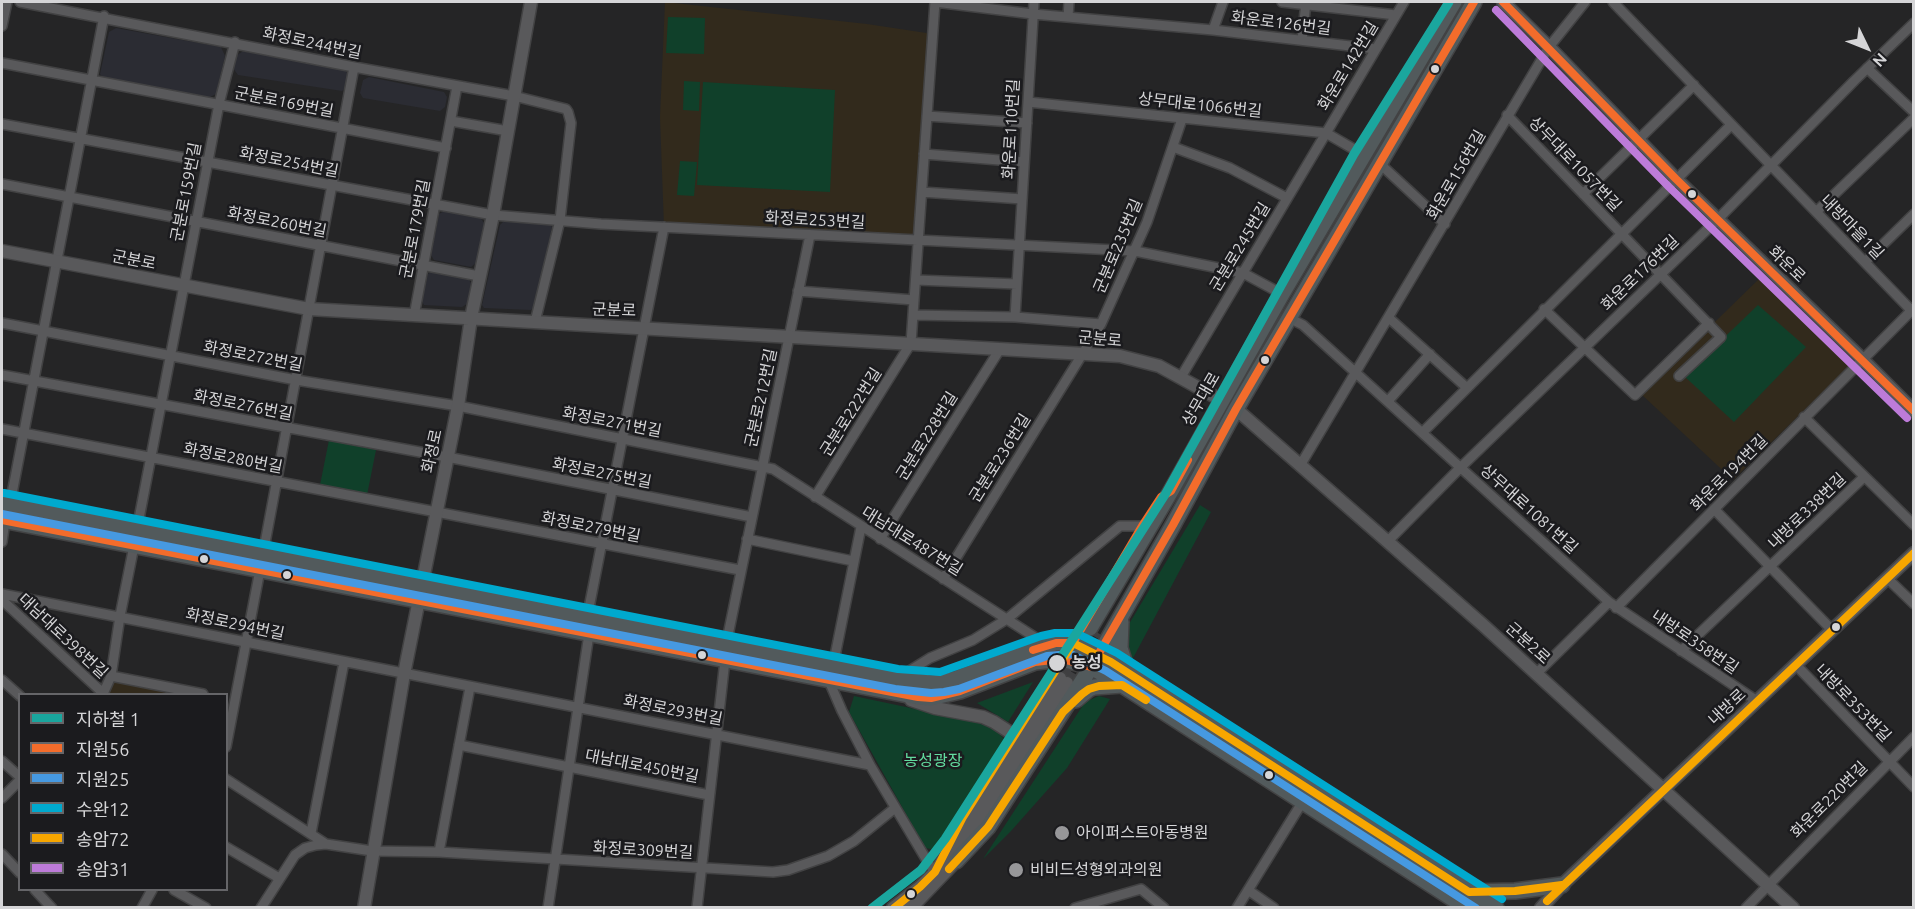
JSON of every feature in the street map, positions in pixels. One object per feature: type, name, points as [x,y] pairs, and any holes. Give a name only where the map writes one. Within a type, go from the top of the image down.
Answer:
[{"type":"main road","name":"상무대로","points":[[1454,2],[1221,400],[1094,631],[1179,498],[1192,491],[1236,409],[1378,162],[1474,2]]},
{"type":"main road","points":[[1073,643],[1161,497],[1171,491]]},
{"type":"main road","points":[[956,861],[988,828],[1063,712],[1122,616],[1192,491]]},
{"type":"main road","points":[[6,503],[263,554],[420,593],[895,686],[931,698],[960,691],[1035,662],[1062,659],[1095,661]]},
{"type":"main road","points":[[3,521],[260,570],[420,593]]},
{"type":"main road","points":[[1122,616],[1120,648],[1125,679],[1303,801],[1464,904],[1496,908]]},
{"type":"main road","points":[[895,686],[954,679],[1044,646],[1073,643],[1095,661],[1299,781],[1456,886],[1453,891],[1442,885],[1432,884]]},
{"type":"main road","points":[[1063,712],[1089,689],[1125,679]]},
{"type":"main road","points":[[1453,882],[1464,904]]},
{"type":"main road","points":[[1464,904],[1515,891],[1562,885]]},
{"type":"street","points":[[2,26],[7,2]]},
{"type":"street","name":"화정로244번길","points":[[20,2],[104,16],[354,67],[514,96],[566,109],[571,123],[560,220]]},
{"type":"street","name":"화정로","points":[[364,908],[404,674],[458,406],[471,318],[493,214],[531,2]]},
{"type":"street","points":[[911,343],[935,2],[1033,15],[1213,30]]},
{"type":"street","name":"화운로110번길","points":[[1015,317],[1034,2]]},
{"type":"street","points":[[1068,17],[1069,2]]},
{"type":"street","name":"화운로126번길","points":[[1223,2],[1213,30],[1376,49]]},
{"type":"street","name":"화운로126번길","points":[[1282,2],[1306,3]]},
{"type":"street","name":"화운로142번길","points":[[1326,133],[1404,2]]},
{"type":"street","name":"화운로","points":[[1503,2],[1717,220],[1914,411]]},
{"type":"street","name":"화운로156번길","points":[[1301,464],[1445,224],[1507,115],[1549,47],[1585,2]]},
{"type":"street","name":"내방마을1길","points":[[1613,2],[1912,309]]},
{"type":"street","points":[[1302,40],[1306,3]]},
{"type":"street","name":"화운로142번길","points":[[1306,3],[1396,15]]},
{"type":"street","points":[[6,503],[24,434],[104,16]]},
{"type":"street","name":"화운로176번길","points":[[1388,541],[1461,467],[1717,220],[1914,23]]},
{"type":"street","name":"군분로159번길","points":[[137,529],[207,162],[235,42]]},
{"type":"street","points":[[2,63],[219,104]]},
{"type":"street","name":"군분로169번길","points":[[263,554],[354,67]]},
{"type":"street","points":[[1867,68],[1914,112]]},
{"type":"street","points":[[1583,194],[1694,85]]},
{"type":"street","name":"군분로179번길","points":[[414,316],[458,86]]},
{"type":"street","name":"상무대로1066번길","points":[[1028,102],[1326,133],[1364,155]]},
{"type":"street","name":"군분로169번길","points":[[219,104],[344,128]]},
{"type":"street","name":"상무대로1057번길","points":[[1507,115],[1710,325]]},
{"type":"street","points":[[927,116],[1026,123]]},
{"type":"street","points":[[1816,212],[1914,117]]},
{"type":"street","name":"군분로235번길","points":[[1083,353],[1101,324],[1135,251],[1182,119]]},
{"type":"street","points":[[451,121],[508,131]]},
{"type":"street","name":"화정로254번길","points":[[2,124],[493,214]]},
{"type":"street","points":[[1621,233],[1731,125]]},
{"type":"street","points":[[344,128],[446,148]]},
{"type":"street","name":"군분로245번길","points":[[1181,377],[1326,133]]},
{"type":"street","points":[[1173,147],[1230,168],[1287,198]]},
{"type":"street","points":[[924,154],[1024,162]]},
{"type":"street","points":[[1378,162],[1445,224]]},
{"type":"street","name":"화정로260번길","points":[[2,184],[479,276]]},
{"type":"street","points":[[922,192],[1022,200]]},
{"type":"street","name":"화정로253번길","points":[[493,214],[664,227],[1135,251],[1243,273],[1282,294]]},
{"type":"street","points":[[1865,262],[1914,214]]},
{"type":"street","points":[[535,322],[560,220]]},
{"type":"street","name":"대남대로450번길","points":[[548,908],[579,707],[588,626],[612,490],[646,328],[664,227]]},
{"type":"street","name":"상무대로1057번길","points":[[1544,309],[1621,233]]},
{"type":"street","name":"군분로212번길","points":[[697,908],[725,653],[740,570],[810,235]]},
{"type":"street","name":"군분로","points":[[2,251],[309,309],[1120,356],[1144,361],[1181,377],[1221,400]]},
{"type":"street","points":[[916,280],[1017,284]]},
{"type":"street","points":[[798,291],[914,300]]},
{"type":"street","points":[[1423,432],[1544,309],[1635,395],[1710,325],[1721,337],[1679,376]]},
{"type":"street","name":"화운로194번길","points":[[1537,673],[1714,509],[1912,309]]},
{"type":"street","points":[[913,315],[1015,317],[1101,324]]},
{"type":"street","name":"상무대로1081번길","points":[[1289,318],[1303,325],[1612,605]]},
{"type":"street","points":[[1389,318],[1466,387]]},
{"type":"street","name":"화정로272번길","points":[[2,323],[296,380],[458,406]]},
{"type":"street","name":"군분로222번길","points":[[815,497],[911,343]]},
{"type":"street","name":"군분로228번길","points":[[880,539],[1000,349]]},
{"type":"street","name":"군분로236번길","points":[[943,579],[1083,353]]},
{"type":"street","points":[[1388,401],[1430,354]]},
{"type":"street","name":"화정로276번길","points":[[2,375],[447,457]]},
{"type":"street","name":"화정로271번길","points":[[458,406],[762,466]]},
{"type":"street","name":"군분2로","points":[[1236,409],[1537,673],[1793,908]]},
{"type":"street","name":"내방로338번길","points":[[1804,417],[1914,525]]},
{"type":"street","name":"화정로280번길","points":[[2,429],[436,512]]},
{"type":"street","name":"화정로275번길","points":[[447,457],[752,517]]},
{"type":"street","name":"대남대로487번길","points":[[762,466],[773,470],[1007,619],[1044,646]]},
{"type":"street","name":"내방로338번길","points":[[1681,651],[1864,477]]},
{"type":"street","points":[[1714,509],[1832,630]]},
{"type":"street","name":"화정로279번길","points":[[436,512],[740,570]]},
{"type":"street","points":[[2,542],[3,521]]},
{"type":"street","points":[[1014,735],[983,717],[935,708],[895,686],[930,658],[973,640],[1007,619],[1120,526],[1143,526]]},
{"type":"street","points":[[861,527],[831,674],[842,711],[870,765],[928,864],[935,872]]},
{"type":"street","points":[[747,539],[853,561]]},
{"type":"street","points":[[104,693],[111,676],[134,546]]},
{"type":"street","name":"내방로","points":[[1542,908],[1562,885],[1914,553]]},
{"type":"street","points":[[228,728],[231,700],[260,570]]},
{"type":"street","points":[[1887,578],[1914,604]]},
{"type":"street","name":"화정로294번길","points":[[2,594],[404,674]]},
{"type":"street","name":"대남대로398번길","points":[[2,600],[103,693]]},
{"type":"street","name":"내방로358번길","points":[[1612,605],[1757,701]]},
{"type":"street","points":[[935,872],[963,817],[1073,643]]},
{"type":"street","points":[[311,833],[344,662]]},
{"type":"street","name":"내방로353번길","points":[[1796,664],[1914,788]]},
{"type":"street","name":"화정로293번길","points":[[404,674],[870,765]]},
{"type":"street","points":[[111,676],[198,693]]},
{"type":"street","points":[[2,680],[18,694]]},
{"type":"street","points":[[893,908],[935,872],[1064,681],[956,861],[911,908]]},
{"type":"street","points":[[439,852],[470,687]]},
{"type":"street","name":"화운로220번길","points":[[1746,908],[1914,737]]},
{"type":"street","name":"대남대로450번길","points":[[459,745],[709,795]]},
{"type":"street","points":[[2,761],[18,776]]},
{"type":"street","points":[[2,798],[18,780]]},
{"type":"street","points":[[228,780],[326,844]]},
{"type":"street","points":[[1237,908],[1303,801]]},
{"type":"street","name":"화정로309번길","points":[[326,844],[372,851],[439,852],[763,872],[788,870],[816,861],[841,849],[895,808]]},
{"type":"street","points":[[261,908],[296,855],[305,848],[326,844]]},
{"type":"street","points":[[228,848],[279,878]]},
{"type":"street","points":[[2,854],[18,871]]},
{"type":"street","points":[[1552,908],[1562,885]]},
{"type":"street","points":[[1075,908],[1141,888],[1164,908]]},
{"type":"street","points":[[1248,890],[1275,908]]},
{"type":"street","points":[[36,891],[52,908]]},
{"type":"street","points":[[142,908],[151,891]]},
{"type":"street","points":[[176,891],[206,908]]},
{"type":"shaded area","points":[[665,2],[867,24],[933,34],[919,241],[664,227],[660,117]]},
{"type":"shaded area","points":[[116,28],[221,47],[225,56],[216,94],[208,98],[104,79],[100,74],[109,32]]},
{"type":"shaded area","points":[[243,51],[345,70],[349,76],[347,87],[342,91],[238,75],[233,68],[236,56]]},
{"type":"shaded area","points":[[369,77],[444,92],[447,97],[445,107],[440,111],[363,98],[360,93],[363,80]]},
{"type":"shaded area","points":[[446,210],[480,217],[484,223],[477,262],[471,267],[434,260],[431,255],[439,214]]},
{"type":"shaded area","points":[[504,221],[549,223],[552,227],[535,306],[531,310],[484,308],[482,305],[500,225]]},
{"type":"shaded area","points":[[433,270],[468,278],[471,283],[467,304],[462,307],[424,305],[422,301],[428,274]]},
{"type":"shaded area","points":[[1761,277],[1849,361],[1849,366],[1733,480],[1641,394]]},
{"type":"shaded area","points":[[113,680],[177,693],[108,693]]},
{"type":"green space","points":[[668,17],[705,18],[704,54],[666,53]]},
{"type":"green space","points":[[684,81],[700,82],[699,111],[683,110]]},
{"type":"green space","points":[[703,82],[835,90],[830,192],[697,185]]},
{"type":"green space","points":[[680,161],[697,162],[694,196],[677,195]]},
{"type":"green space","points":[[1758,305],[1806,347],[1734,422],[1684,376]]},
{"type":"green space","points":[[329,440],[376,450],[367,495],[320,485]]},
{"type":"green space","points":[[1200,505],[1211,512],[1132,660],[1128,643],[1129,624]]},
{"type":"green space","name":"농성광장","points":[[1033,682],[1008,722],[977,703]]},
{"type":"green space","name":"농성광장","points":[[854,696],[972,721],[995,729],[1004,739],[938,845],[931,849],[925,848],[849,712]]},
{"type":"green space","points":[[1099,696],[1110,699],[1067,768],[983,859],[1085,702]]},
{"type":"tunnel","points":[[1060,678],[1090,628]]},
{"type":"tunnel","points":[[1067,683],[1098,633]]},
{"type":"metro line","name":"1","points":[[872,908],[921,870],[945,839],[1166,493],[1354,154],[1449,2]]},
{"type":"transit line","name":"지원56","points":[[2,520],[918,697],[931,698],[960,691],[1035,662],[1062,659],[1091,667],[1173,525],[1236,409],[1474,2]]},
{"type":"transit line","name":"지원56","points":[[1503,2],[1676,179],[1914,411]]},
{"type":"transit line","name":"송암31","points":[[1496,10],[1669,187],[1907,418]]},
{"type":"transit line","name":"지원56","points":[[1033,650],[1056,643],[1073,643],[1142,526],[1161,497],[1171,491],[1188,460]]},
{"type":"transit line","name":"수완12","points":[[4,493],[898,669],[940,672],[1041,636],[1076,633],[1117,653],[1502,899]]},
{"type":"transit line","name":"지원25","points":[[2,514],[895,689],[944,692],[959,689],[1047,656],[1071,654],[1106,671],[1476,908]]},
{"type":"transit line","name":"송암72","points":[[1547,901],[1914,553]]},
{"type":"transit line","name":"송암72","points":[[894,908],[935,872],[963,817],[1073,643],[1111,662],[1469,892],[1515,891],[1562,885]]},
{"type":"transit line","name":"송암72","points":[[949,869],[988,827],[1063,712],[1082,694],[1099,686],[1122,685],[1146,700]]},
{"type":"place","name":"농성","points":[[1057,663]]},
{"type":"place","name":"아이퍼스트아동병원","points":[[1062,833]]},
{"type":"place","name":"비비드성형외과의원","points":[[1016,870]]}]
